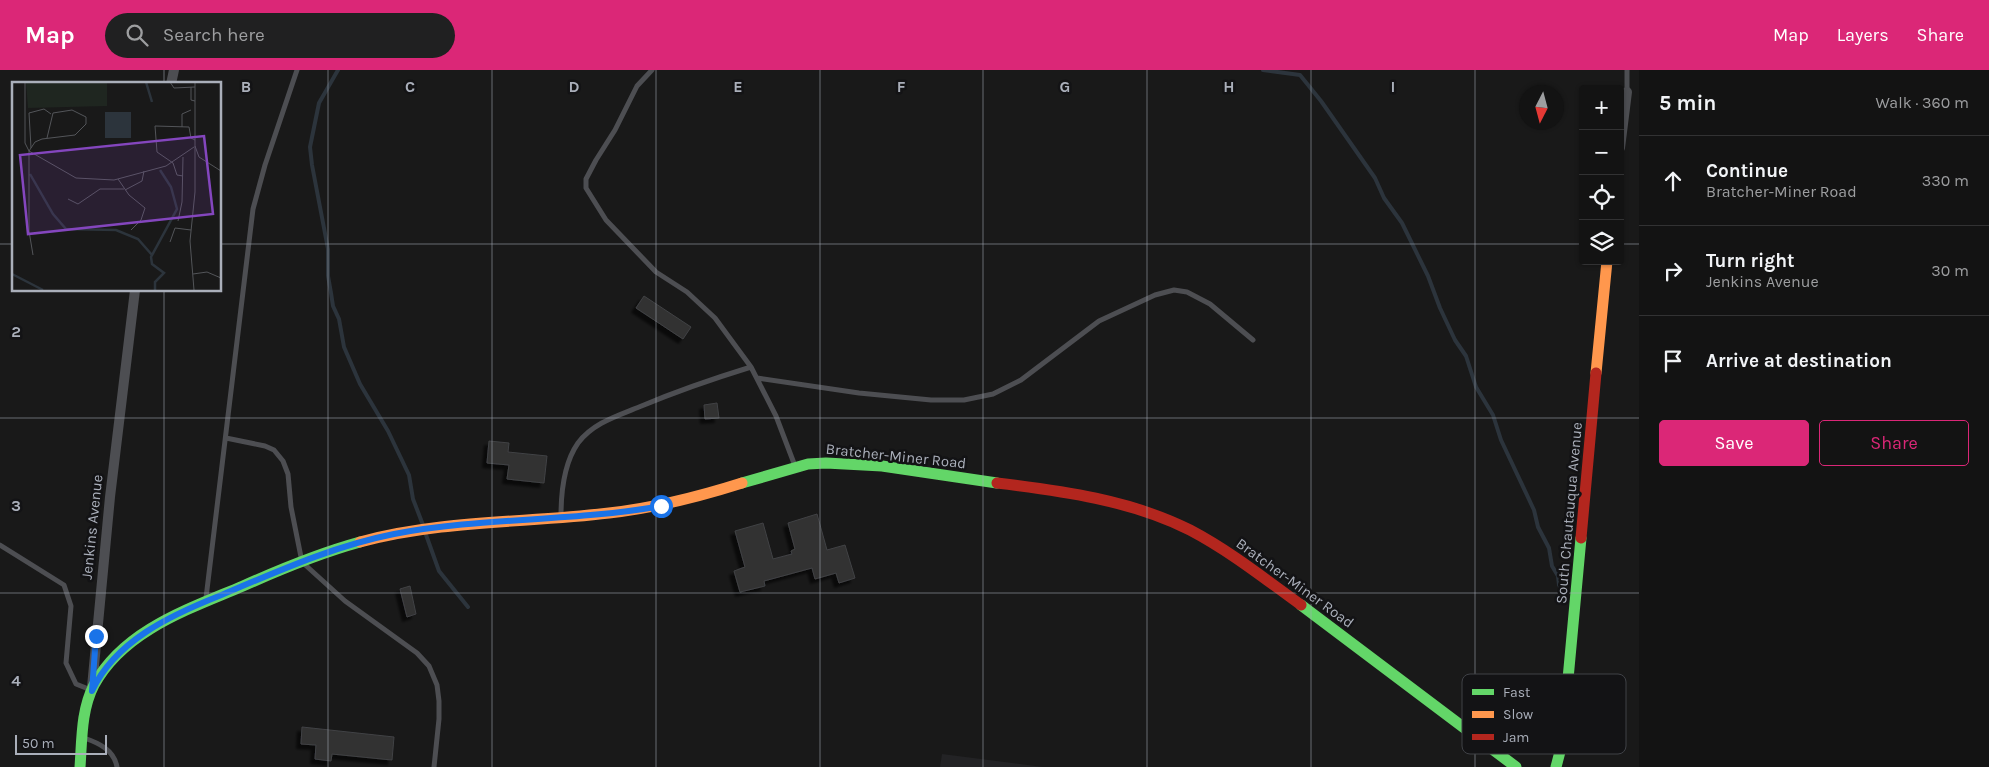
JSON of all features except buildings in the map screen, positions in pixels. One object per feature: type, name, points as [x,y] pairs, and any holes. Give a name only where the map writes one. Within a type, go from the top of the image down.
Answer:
[{"type":"street","points":[[1622,130],[1627,92]]},
{"type":"street","name":"South Chautauqua Avenue","points":[[1569,674],[1607,265]]},
{"type":"street","name":"Jenkins Avenue","points":[[80,767],[88,700],[92,691],[110,497],[135,291]]},
{"type":"street","name":"Bratcher-Miner Road","points":[[92,691],[104,671],[124,649],[157,625],[206,601],[302,562],[366,540],[419,530],[622,512],[661,506],[796,467],[823,462],[882,466],[1106,500],[1130,506],[1167,520],[1206,539],[1252,569],[1462,726]]},
{"type":"street","name":"Bratcher-Miner Road","points":[[1499,754],[1516,767]]},
{"type":"street","name":"South Chautauqua Avenue","points":[[1556,767],[1559,754]]},
{"type":"lane","points":[[206,601],[253,210],[265,165],[297,70]]},
{"type":"lane","points":[[652,70],[637,86],[615,130],[586,179],[586,188],[606,220],[656,272],[687,292],[715,318],[757,378],[776,416],[796,467]]},
{"type":"lane","points":[[1627,70],[1627,92]]},
{"type":"lane","points":[[757,378],[806,386],[931,400],[964,400],[983,396],[992,394],[1021,380],[1099,321],[1155,295],[1174,290],[1187,292],[1210,304],[1253,340]]},
{"type":"lane","points":[[561,517],[565,474],[577,444],[590,429],[686,387],[751,367]]},
{"type":"lane","points":[[226,438],[265,446],[274,450],[283,461],[288,474],[291,507],[302,562],[345,601],[417,653],[429,666],[437,685],[439,701],[434,767]]},
{"type":"lane","points":[[0,545],[64,585],[71,606],[66,663],[76,684],[92,691]]},
{"type":"lane","points":[[83,737],[102,745],[110,752],[116,761],[117,767]]},
{"type":"shaded area","points":[[942,754],[1043,767],[940,767]]},
{"type":"waterway","points":[[338,70],[319,103],[310,147],[328,249],[328,276],[333,306],[339,319],[344,347],[360,384],[388,431],[409,475],[413,499],[423,525]]},
{"type":"waterway","points":[[1263,70],[1300,75],[1321,101],[1375,178],[1384,198],[1402,223],[1428,276],[1455,340],[1466,356],[1476,387],[1493,415],[1501,440],[1534,510],[1538,527],[1549,548],[1552,566],[1558,576],[1559,585],[1563,590]]},
{"type":"waterway","points":[[425,532],[439,571],[468,607]]},
{"type":"traffic: fast","points":[[742,483],[808,464],[826,463],[882,466],[997,483]]},
{"type":"traffic: fast","points":[[1568,674],[1581,538]]},
{"type":"traffic: fast","points":[[80,767],[83,725],[90,695],[94,685],[107,666],[122,650],[140,636],[180,613],[272,573],[360,542]]},
{"type":"traffic: fast","points":[[1301,605],[1462,726]]},
{"type":"traffic: fast","points":[[1499,754],[1516,767]]},
{"type":"traffic: fast","points":[[1556,767],[1559,754]]},
{"type":"traffic: slow","points":[[1596,373],[1607,265]]},
{"type":"traffic: slow","points":[[360,542],[391,535],[452,526],[626,511],[676,501],[742,483]]},
{"type":"traffic: jam","points":[[1581,538],[1596,373]]},
{"type":"traffic: jam","points":[[997,483],[1096,498],[1144,511],[1167,520],[1190,530],[1219,547],[1301,605]]},
{"type":"route","points":[[96,636],[92,691],[112,660],[157,625],[206,601],[334,550],[366,540],[419,530],[622,512],[661,506]]}]
